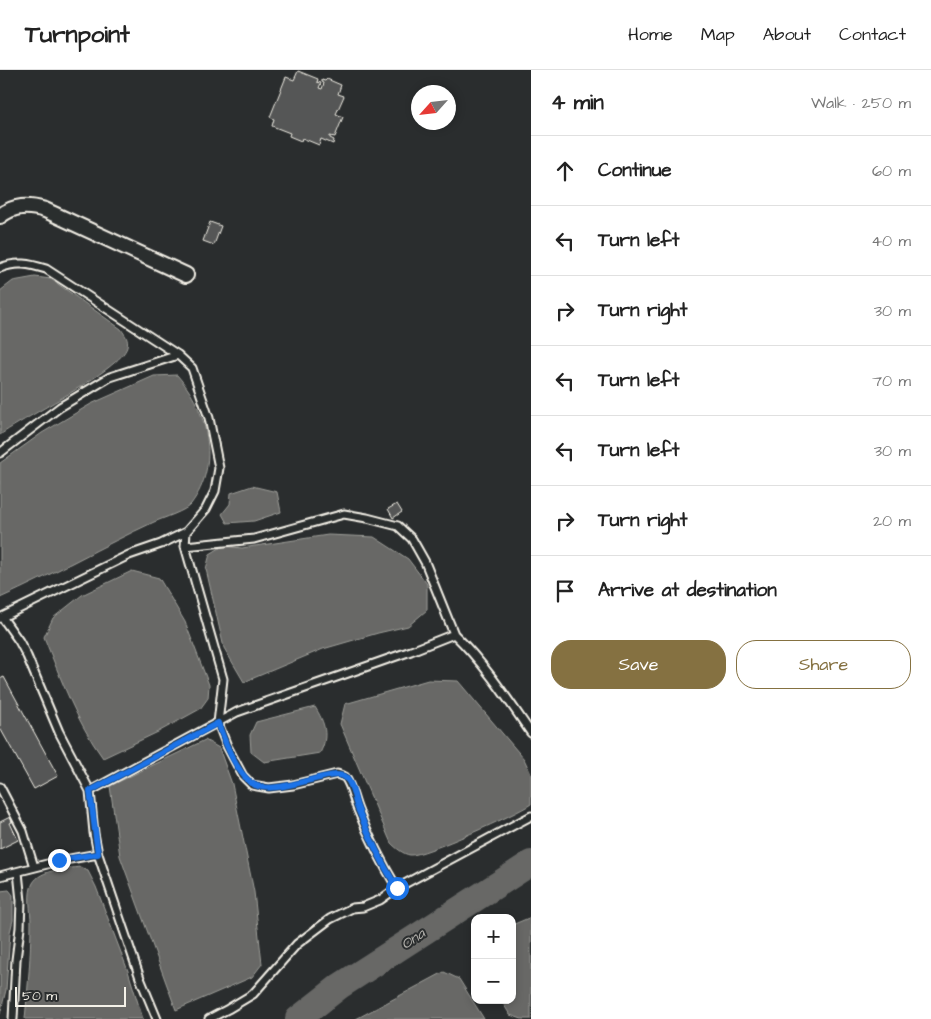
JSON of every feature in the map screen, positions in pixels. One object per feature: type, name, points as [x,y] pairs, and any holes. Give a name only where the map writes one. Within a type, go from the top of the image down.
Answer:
[{"type":"street","points":[[0,216],[18,207],[31,206],[45,210],[186,274]]},
{"type":"lane","points":[[0,268],[8,265],[27,264],[46,269],[178,355],[192,368],[209,418],[219,468],[215,492],[206,508],[186,532],[129,555],[1,618],[19,641],[27,656],[60,732],[90,791],[98,854],[156,1019]]},
{"type":"lane","points":[[0,453],[60,407],[110,377],[178,355]]},
{"type":"lane","points":[[185,546],[254,539],[344,514],[398,526],[412,539],[425,562],[454,634],[470,649],[501,688],[531,733]]},
{"type":"lane","points":[[186,532],[185,546],[223,679],[218,723],[227,746],[243,776],[252,784],[269,788],[293,785],[336,774],[345,777],[383,864],[397,888]]},
{"type":"lane","points":[[90,791],[237,712],[454,634]]},
{"type":"lane","points":[[0,787],[23,831],[34,867]]},
{"type":"lane","points":[[209,1019],[253,994],[297,944],[330,919],[352,908],[363,907],[380,900],[397,888],[531,816]]},
{"type":"lane","points":[[0,876],[59,860],[98,854]]},
{"type":"lane","points":[[13,1019],[21,910],[18,872]]},
{"type":"shaded area","points":[[35,277],[51,279],[121,329],[127,339],[127,347],[121,357],[91,380],[0,435],[0,291],[13,281]]},
{"type":"shaded area","points":[[177,375],[188,389],[196,404],[207,438],[206,472],[191,504],[179,512],[135,531],[0,598],[0,463],[42,433],[91,404],[154,376]]},
{"type":"shaded area","points":[[252,486],[277,492],[281,512],[254,521],[227,523],[222,514],[230,504],[231,493]]},
{"type":"shaded area","points":[[328,535],[374,537],[408,559],[427,584],[427,610],[408,626],[323,649],[244,682],[224,648],[206,569],[210,554],[223,546],[242,548]]},
{"type":"shaded area","points":[[132,571],[159,578],[185,622],[209,685],[208,698],[200,709],[158,732],[103,758],[77,715],[44,637],[53,618],[82,595]]},
{"type":"shaded area","points":[[428,680],[458,681],[524,759],[531,774],[531,804],[491,825],[432,849],[410,855],[397,849],[391,843],[340,724],[345,704]]},
{"type":"shaded area","points":[[315,707],[325,730],[323,747],[320,753],[264,762],[251,752],[250,735],[256,722]]},
{"type":"shaded area","points":[[205,740],[219,748],[232,784],[254,892],[262,964],[252,977],[176,1010],[120,856],[110,786]]},
{"type":"shaded area","points":[[80,867],[88,871],[96,887],[128,971],[143,1019],[25,1019],[30,946],[31,887],[37,878],[48,872]]},
{"type":"shaded area","points":[[9,890],[13,895],[13,920],[10,932],[6,990],[0,1014],[0,891]]},
{"type":"shaded area","points":[[531,917],[531,1019],[522,1019],[510,1015],[503,1004],[516,1004],[516,923]]},
{"type":"shaded area","points":[[444,972],[459,979],[471,998],[471,1004],[475,1004],[484,1019],[356,1019]]},
{"type":"building","points":[[298,71],[318,79],[317,82],[321,83],[319,88],[322,89],[324,83],[322,80],[325,81],[327,79],[341,85],[338,94],[344,96],[336,114],[343,117],[335,137],[330,136],[334,140],[333,144],[321,139],[319,145],[302,138],[301,141],[289,136],[290,133],[272,126],[274,119],[270,117],[286,77],[294,80]]},
{"type":"building","points":[[210,222],[221,226],[214,245],[203,241]]},
{"type":"building","points":[[397,504],[402,512],[393,518],[388,509]]},
{"type":"building","points":[[4,677],[58,776],[34,789],[0,728],[0,679]]},
{"type":"building","points":[[10,817],[12,822],[10,823],[18,840],[0,849],[0,822]]},
{"type":"waterway","name":"Ona","points":[[298,1019],[340,986],[531,863]]},
{"type":"route","points":[[59,860],[98,854],[90,791],[218,723],[227,746],[243,776],[252,784],[269,788],[293,785],[336,774],[345,777],[383,864],[397,888]]}]
